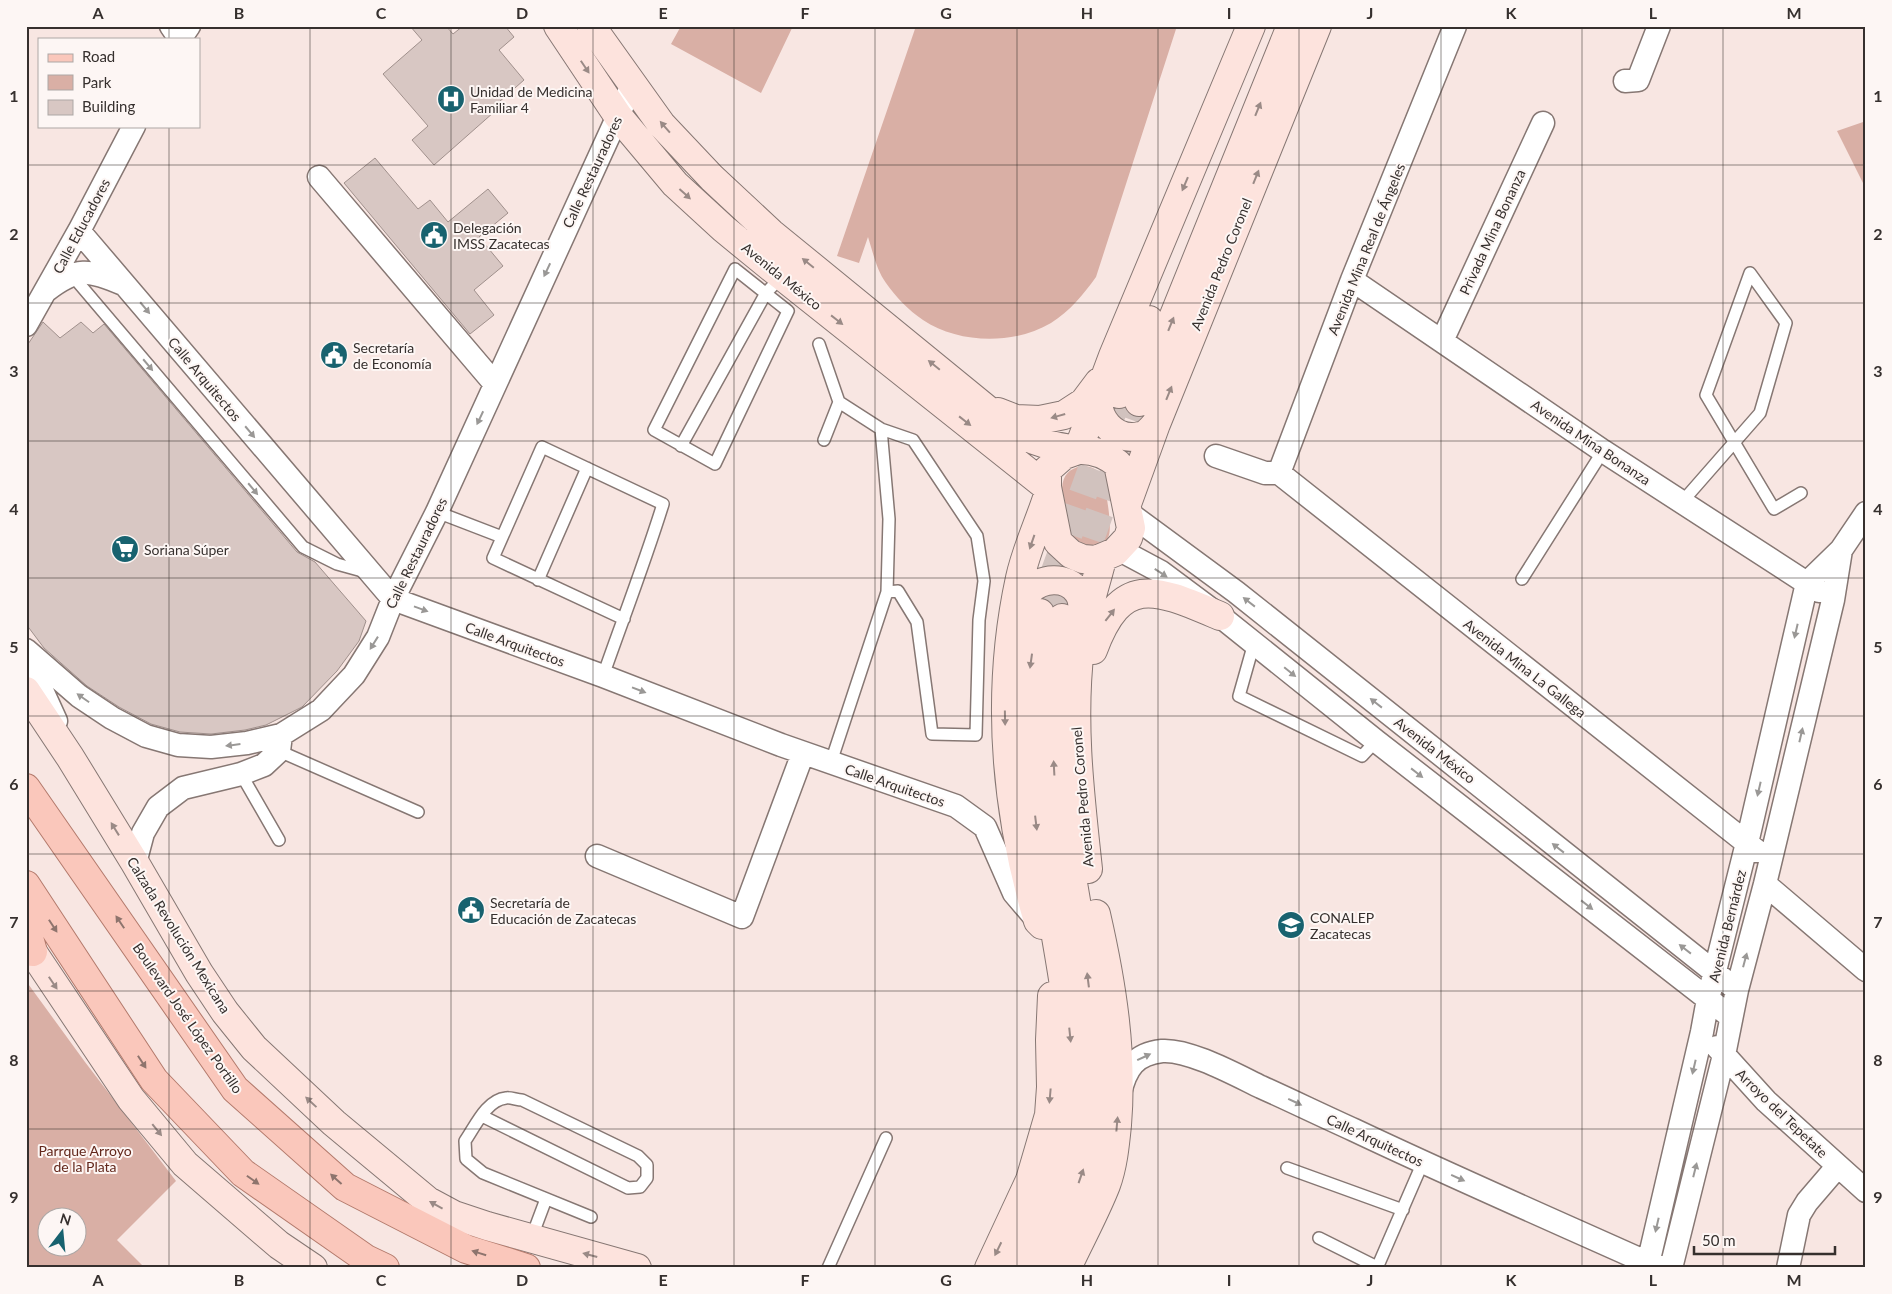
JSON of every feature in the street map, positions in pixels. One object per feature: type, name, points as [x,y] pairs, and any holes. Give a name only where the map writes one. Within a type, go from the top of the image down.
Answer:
[{"type":"main road","name":"Boulevard José López Portillo","points":[[26,788],[235,1089],[345,1187],[466,1249],[526,1268]]},
{"type":"main road","points":[[26,885],[154,1080],[244,1173],[366,1259],[385,1268]]},
{"type":"street","points":[[171,26],[179,38]]},
{"type":"street","points":[[181,38],[189,26]]},
{"type":"street","name":"Avenida México","points":[[558,26],[618,116],[675,184],[724,229],[774,285],[1047,491]]},
{"type":"street","name":"Avenida México","points":[[591,26],[661,124],[712,178],[764,227],[988,408],[1011,429],[1027,439],[1078,450]]},
{"type":"street","name":"Avenida Pedro Coronel","points":[[1120,393],[1113,356],[1251,26]]},
{"type":"street","name":"Avenida Pedro Coronel","points":[[1120,393],[1204,186],[1266,26]]},
{"type":"street","name":"Avenida Pedro Coronel","points":[[1078,450],[1120,393],[1291,26]]},
{"type":"street","name":"Avenida Pedro Coronel","points":[[1128,509],[1156,424],[1317,26]]},
{"type":"street","name":"Avenida Mina Real de Ángeles","points":[[1279,474],[1352,280],[1456,26]]},
{"type":"street","points":[[1625,81],[1638,80],[1659,26]]},
{"type":"street","name":"Calle Restauradores","points":[[26,650],[79,696],[112,718],[146,736],[178,745],[211,748],[247,743],[280,743],[321,710],[354,675],[378,637],[393,599],[437,512],[633,83]]},
{"type":"street","name":"Privada Mina Bonanza","points":[[1442,341],[1543,123]]},
{"type":"street","name":"Calle Educadores","points":[[26,325],[79,232],[133,128]]},
{"type":"street","points":[[319,177],[495,384]]},
{"type":"street","name":"Calle Arquitectos","points":[[79,232],[393,599],[603,676],[803,753],[956,806],[985,827],[1014,893],[1052,940]]},
{"type":"street","points":[[44,292],[71,274],[82,272],[102,275],[124,284]]},
{"type":"street","name":"Avenida Mina Bonanza","points":[[1352,280],[1604,451],[1833,600]]},
{"type":"street","points":[[988,408],[1016,419],[1040,420],[1064,415],[1084,402],[1098,383],[1113,356]]},
{"type":"street","points":[[1120,393],[1099,397],[1099,411],[1104,423],[1114,432],[1127,437],[1140,436],[1147,433],[1156,424]]},
{"type":"street","points":[[1110,554],[1128,538],[1131,528],[1118,464],[1101,453],[1087,450],[1078,450],[1064,455],[1048,470],[1047,491],[1058,542],[1071,554],[1083,559],[1110,554],[1161,572],[1220,616],[1376,741],[1731,1017]]},
{"type":"street","points":[[1216,456],[1265,473],[1279,474]]},
{"type":"street","name":"Avenida Mina La Gallega","points":[[1279,474],[1770,862]]},
{"type":"street","name":"Avenida Pedro Coronel","points":[[1047,491],[1020,576],[1011,626],[1005,716],[1007,767],[1024,875],[1052,940]]},
{"type":"street","name":"Avenida México","points":[[1128,509],[1236,592],[1737,990]]},
{"type":"street","points":[[1806,583],[1842,550],[1866,513]]},
{"type":"street","name":"Avenida Bernárdez","points":[[1671,1268],[1833,600],[1842,550]]},
{"type":"street","name":"Avenida Pedro Coronel","points":[[1084,948],[1090,888],[1077,762],[1077,692],[1080,647],[1110,554]]},
{"type":"street","points":[[1011,626],[1027,592],[1046,580],[1057,580],[1077,590],[1081,598],[1083,610],[1080,647]]},
{"type":"street","name":"Avenida Bernárdez","points":[[1653,1266],[1708,999],[1747,843],[1806,583]]},
{"type":"street","points":[[1077,692],[1101,629],[1110,614],[1124,600],[1137,594],[1158,594],[1178,598],[1220,616]]},
{"type":"street","name":"Avenida Pedro Coronel","points":[[1017,1268],[1053,1219],[1084,1167],[1093,1126],[1095,1101],[1094,1028],[1084,948],[1055,777],[1050,703],[1052,672],[1051,616],[1031,656],[1028,680],[1031,770],[1052,940],[1072,1059],[1072,1104],[1069,1128],[1063,1153],[1053,1219],[1044,1268]]},
{"type":"street","points":[[26,655],[55,717],[70,757]]},
{"type":"street","name":"Calzada Revolución Mexicana","points":[[26,691],[70,757],[225,1012],[254,1048],[334,1124],[428,1201],[454,1215],[531,1239],[637,1268]]},
{"type":"street","points":[[135,863],[143,833],[158,807],[183,788],[241,774],[264,765],[280,743]]},
{"type":"street","points":[[597,856],[742,917],[803,753]]},
{"type":"street","points":[[1765,884],[1866,970]]},
{"type":"street","points":[[1067,1268],[1106,1184],[1114,1152],[1119,1096],[1116,1023],[1109,972],[1090,888]]},
{"type":"street","points":[[988,1268],[1030,1180],[1048,1115],[1051,1087],[1052,940]]},
{"type":"street","points":[[28,941],[131,1099],[185,1164],[299,1263]]},
{"type":"street","name":"Arroyo del Tepetate","points":[[1702,1032],[1766,1101],[1866,1191]]},
{"type":"street","name":"Calle Arquitectos","points":[[1119,1096],[1123,1079],[1131,1065],[1142,1056],[1163,1051],[1187,1054],[1653,1266]]},
{"type":"street","points":[[1788,1268],[1799,1215],[1807,1202],[1838,1167]]},
{"type":"lane","points":[[735,269],[774,285],[788,310],[715,464],[681,446],[654,430],[735,269]]},
{"type":"lane","points":[[1682,502],[1733,442],[1760,413],[1786,323],[1750,273],[1706,395],[1733,442],[1774,509],[1801,493]]},
{"type":"lane","points":[[71,274],[303,547],[337,564],[371,573]]},
{"type":"lane","points":[[681,446],[774,285]]},
{"type":"lane","points":[[819,344],[839,402],[881,429],[913,440],[977,536],[984,582],[979,620],[976,735],[932,734],[917,622],[898,591],[887,592]]},
{"type":"lane","points":[[824,440],[839,402]]},
{"type":"lane","points":[[831,762],[887,592],[889,519],[881,429]]},
{"type":"lane","points":[[603,676],[624,619],[663,504],[542,447],[492,558],[624,619]]},
{"type":"lane","points":[[1522,579],[1604,451]]},
{"type":"lane","points":[[538,580],[586,468]]},
{"type":"lane","points":[[437,512],[502,537]]},
{"type":"lane","points":[[1254,643],[1239,696],[1362,756],[1376,741]]},
{"type":"lane","points":[[280,743],[418,812]]},
{"type":"lane","points":[[241,774],[279,840]]},
{"type":"lane","points":[[482,1116],[628,1188],[640,1186],[647,1178],[647,1165],[638,1156],[522,1100],[506,1098],[490,1104],[465,1141],[466,1159],[483,1173],[591,1217]]},
{"type":"lane","points":[[828,1268],[886,1138]]},
{"type":"lane","points":[[1319,1238],[1378,1268],[1423,1162]]},
{"type":"lane","points":[[1287,1168],[1403,1210]]},
{"type":"lane","points":[[531,1239],[546,1199]]},
{"type":"green space","points":[[681,26],[793,26],[761,93],[671,44]]},
{"type":"green space","points":[[916,26],[1177,26],[1096,277],[1070,308],[1051,323],[1036,330],[1004,338],[987,339],[953,334],[923,320],[903,303],[883,278],[868,237],[859,263],[837,256]]},
{"type":"green space","points":[[1866,121],[1866,189],[1837,131]]},
{"type":"green space","points":[[1081,466],[1095,469],[1101,476],[1105,488],[1110,530],[1107,539],[1099,547],[1080,548],[1069,533],[1062,488],[1067,473]]},
{"type":"green space","name":"Parrque Arroyo de la Plata","points":[[26,981],[176,1181],[117,1240],[145,1268],[26,1268]]},
{"type":"building","name":"Unidad de Medicina Familiar 4","points":[[410,26],[446,26],[453,34],[463,26],[505,26],[514,37],[499,50],[524,80],[499,102],[502,105],[434,165],[412,140],[428,126],[383,74],[422,40]]},
{"type":"building","name":"Delegación IMSS Zacatecas","points":[[375,158],[418,209],[430,200],[448,222],[488,189],[508,213],[479,237],[503,266],[474,290],[494,315],[470,334],[344,183]]},
{"type":"building","points":[[43,322],[60,338],[81,322],[93,333],[104,324],[297,552],[315,562],[366,621],[359,641],[337,671],[302,707],[266,725],[245,730],[211,734],[180,732],[151,724],[119,707],[87,686],[44,648],[26,624],[26,347]]},
{"type":"tunnel","points":[[1040,613],[1119,394]]},
{"type":"tunnel","points":[[1062,618],[1139,402]]},
{"type":"place","name":"Unidad de Medicina Familiar 4","points":[[451,99]]},
{"type":"place","name":"Delegación IMSS Zacatecas","points":[[434,235]]},
{"type":"place","name":"Secretaría de Economía","points":[[334,355]]},
{"type":"place","name":"Soriana Súper","points":[[125,549]]},
{"type":"place","name":"Secretaría de Educación de Zacatecas","points":[[471,910]]},
{"type":"place","name":"CONALEP Zacatecas","points":[[1291,925]]}]
